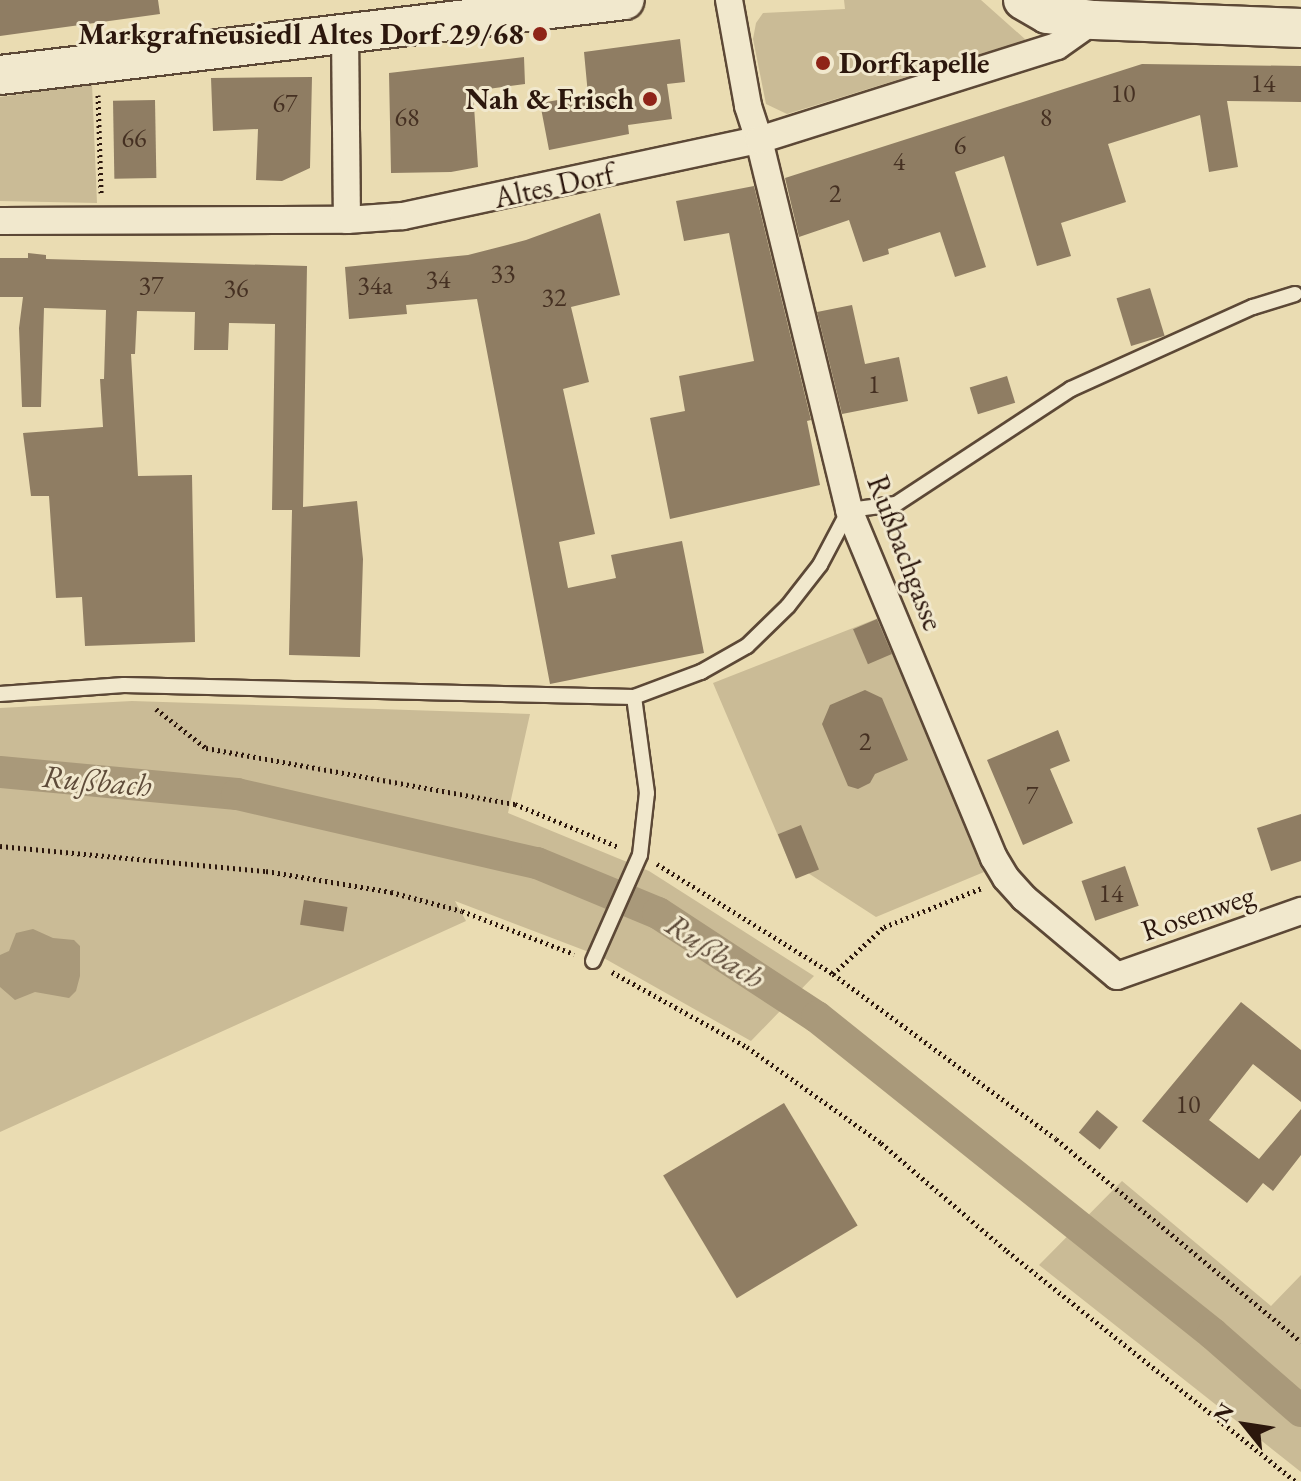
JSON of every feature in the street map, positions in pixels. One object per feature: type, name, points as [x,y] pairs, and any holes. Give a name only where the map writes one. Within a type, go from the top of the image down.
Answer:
[{"type":"main road","points":[[0,75],[625,0]]},
{"type":"main road","points":[[1023,0],[1047,14],[1094,20],[1301,28]]},
{"type":"street","name":"Rußbachgasse","points":[[729,0],[748,106],[759,140],[849,510],[994,858],[1024,898],[1117,976]]},
{"type":"street","name":"Altes Dorf","points":[[0,221],[347,220],[403,216],[759,140],[1057,46],[1094,20]]},
{"type":"street","points":[[345,32],[347,220]]},
{"type":"street","name":"Rosenweg","points":[[1117,976],[1301,911]]},
{"type":"lane","points":[[0,694],[124,685],[634,697],[701,672],[747,646],[788,606],[820,565],[849,510],[896,504],[1071,389],[1253,307],[1295,294]]},
{"type":"lane","points":[[593,961],[639,860],[647,793],[634,697]]},
{"type":"path","points":[[98,94],[101,221]]},
{"type":"path","points":[[124,685],[206,748],[515,804],[639,860],[833,974],[1056,1139],[1301,1342]]},
{"type":"path","points":[[0,846],[266,871],[391,892],[462,911],[593,961],[747,1047],[881,1143],[1007,1251],[1295,1481]]},
{"type":"path","points":[[833,974],[884,927],[1006,878]]},
{"type":"shaded area","points":[[844,0],[981,0],[1026,40],[787,114],[766,104],[753,39],[756,23],[763,13],[845,9]]},
{"type":"shaded area","points":[[92,84],[97,203],[0,201],[0,97]]},
{"type":"shaded area","points":[[881,617],[984,872],[876,917],[808,873],[796,878],[713,683]]},
{"type":"shaded area","points":[[132,701],[530,714],[508,813],[649,871],[814,976],[751,1041],[602,957],[455,901],[466,921],[0,1132],[0,708]]},
{"type":"shaded area","points":[[33,929],[53,938],[74,940],[80,946],[80,976],[76,991],[69,998],[35,992],[15,1000],[0,987],[0,955],[9,951],[16,933]]},
{"type":"shaded area","points":[[1122,1181],[1271,1306],[1301,1275],[1301,1472],[1039,1265]]},
{"type":"building","points":[[0,0],[158,0],[160,14],[0,36]]},
{"type":"building","points":[[680,39],[685,82],[667,84],[672,119],[628,125],[629,134],[549,150],[540,103],[588,95],[584,52]]},
{"type":"building","points":[[524,57],[525,84],[473,91],[478,167],[451,172],[391,173],[389,73]]},
{"type":"building","points":[[1142,64],[1301,66],[1301,102],[1227,101],[1238,167],[1209,172],[1200,115],[1108,144],[1126,202],[1061,223],[1071,256],[1037,266],[1004,156],[955,172],[986,267],[955,277],[940,232],[888,249],[889,254],[863,262],[849,220],[799,237],[785,178]]},
{"type":"building","points":[[312,77],[310,168],[282,181],[256,180],[258,129],[213,131],[211,78]]},
{"type":"building","points":[[155,100],[156,178],[114,179],[113,101]]},
{"type":"building","points":[[754,186],[811,420],[807,421],[820,485],[670,519],[650,418],[685,411],[679,376],[754,361],[729,233],[684,241],[676,201]]},
{"type":"building","points":[[600,213],[620,295],[571,307],[589,382],[563,389],[595,534],[559,542],[568,588],[616,578],[611,555],[682,541],[704,653],[550,684],[477,299],[406,305],[407,314],[349,319],[345,267],[468,255],[526,240]]},
{"type":"building","points":[[28,253],[46,255],[46,259],[307,266],[303,507],[357,501],[363,559],[360,657],[289,655],[292,510],[272,510],[275,324],[229,323],[228,350],[194,350],[195,312],[137,311],[135,354],[131,354],[138,476],[192,475],[195,642],[85,646],[82,597],[56,598],[49,496],[31,496],[23,433],[103,427],[100,379],[104,379],[106,310],[44,308],[41,407],[22,407],[19,328],[23,297],[0,297],[0,258],[28,258]]},
{"type":"building","points":[[1150,288],[1165,336],[1131,346],[1117,298]]},
{"type":"building","points":[[852,305],[865,364],[899,357],[908,401],[842,414],[817,312]]},
{"type":"building","points":[[1007,376],[1015,403],[978,414],[970,387]]},
{"type":"building","points":[[877,619],[892,654],[868,664],[853,629]]},
{"type":"building","points":[[865,690],[882,698],[908,760],[875,774],[870,783],[858,789],[848,786],[822,724],[830,705]]},
{"type":"building","points":[[1058,730],[1070,761],[1050,769],[1073,823],[1023,845],[987,760]]},
{"type":"building","points":[[1301,814],[1301,861],[1271,871],[1257,828]]},
{"type":"building","points":[[801,825],[819,870],[796,879],[778,834]]},
{"type":"building","points":[[1125,866],[1139,906],[1095,921],[1082,881]]},
{"type":"building","points":[[304,900],[347,907],[344,932],[300,925]]},
{"type":"building","points":[[1241,1002],[1301,1050],[1301,1102],[1253,1064],[1209,1120],[1259,1159],[1301,1109],[1301,1155],[1273,1191],[1263,1183],[1247,1203],[1142,1121]]},
{"type":"building","points":[[784,1103],[858,1226],[737,1298],[663,1176]]},
{"type":"building","points":[[1097,1110],[1118,1127],[1100,1150],[1079,1133]]},
{"type":"waterway","name":"Rußbach","points":[[0,772],[237,794],[537,863],[658,913],[817,1017],[1213,1334],[1301,1411]]},
{"type":"place","name":"Markgrafneusiedl Altes Dorf 29/68","points":[[540,34]]},
{"type":"place","name":"Dorfkapelle","points":[[823,63]]},
{"type":"place","name":"Nah & Frisch","points":[[650,99]]}]
